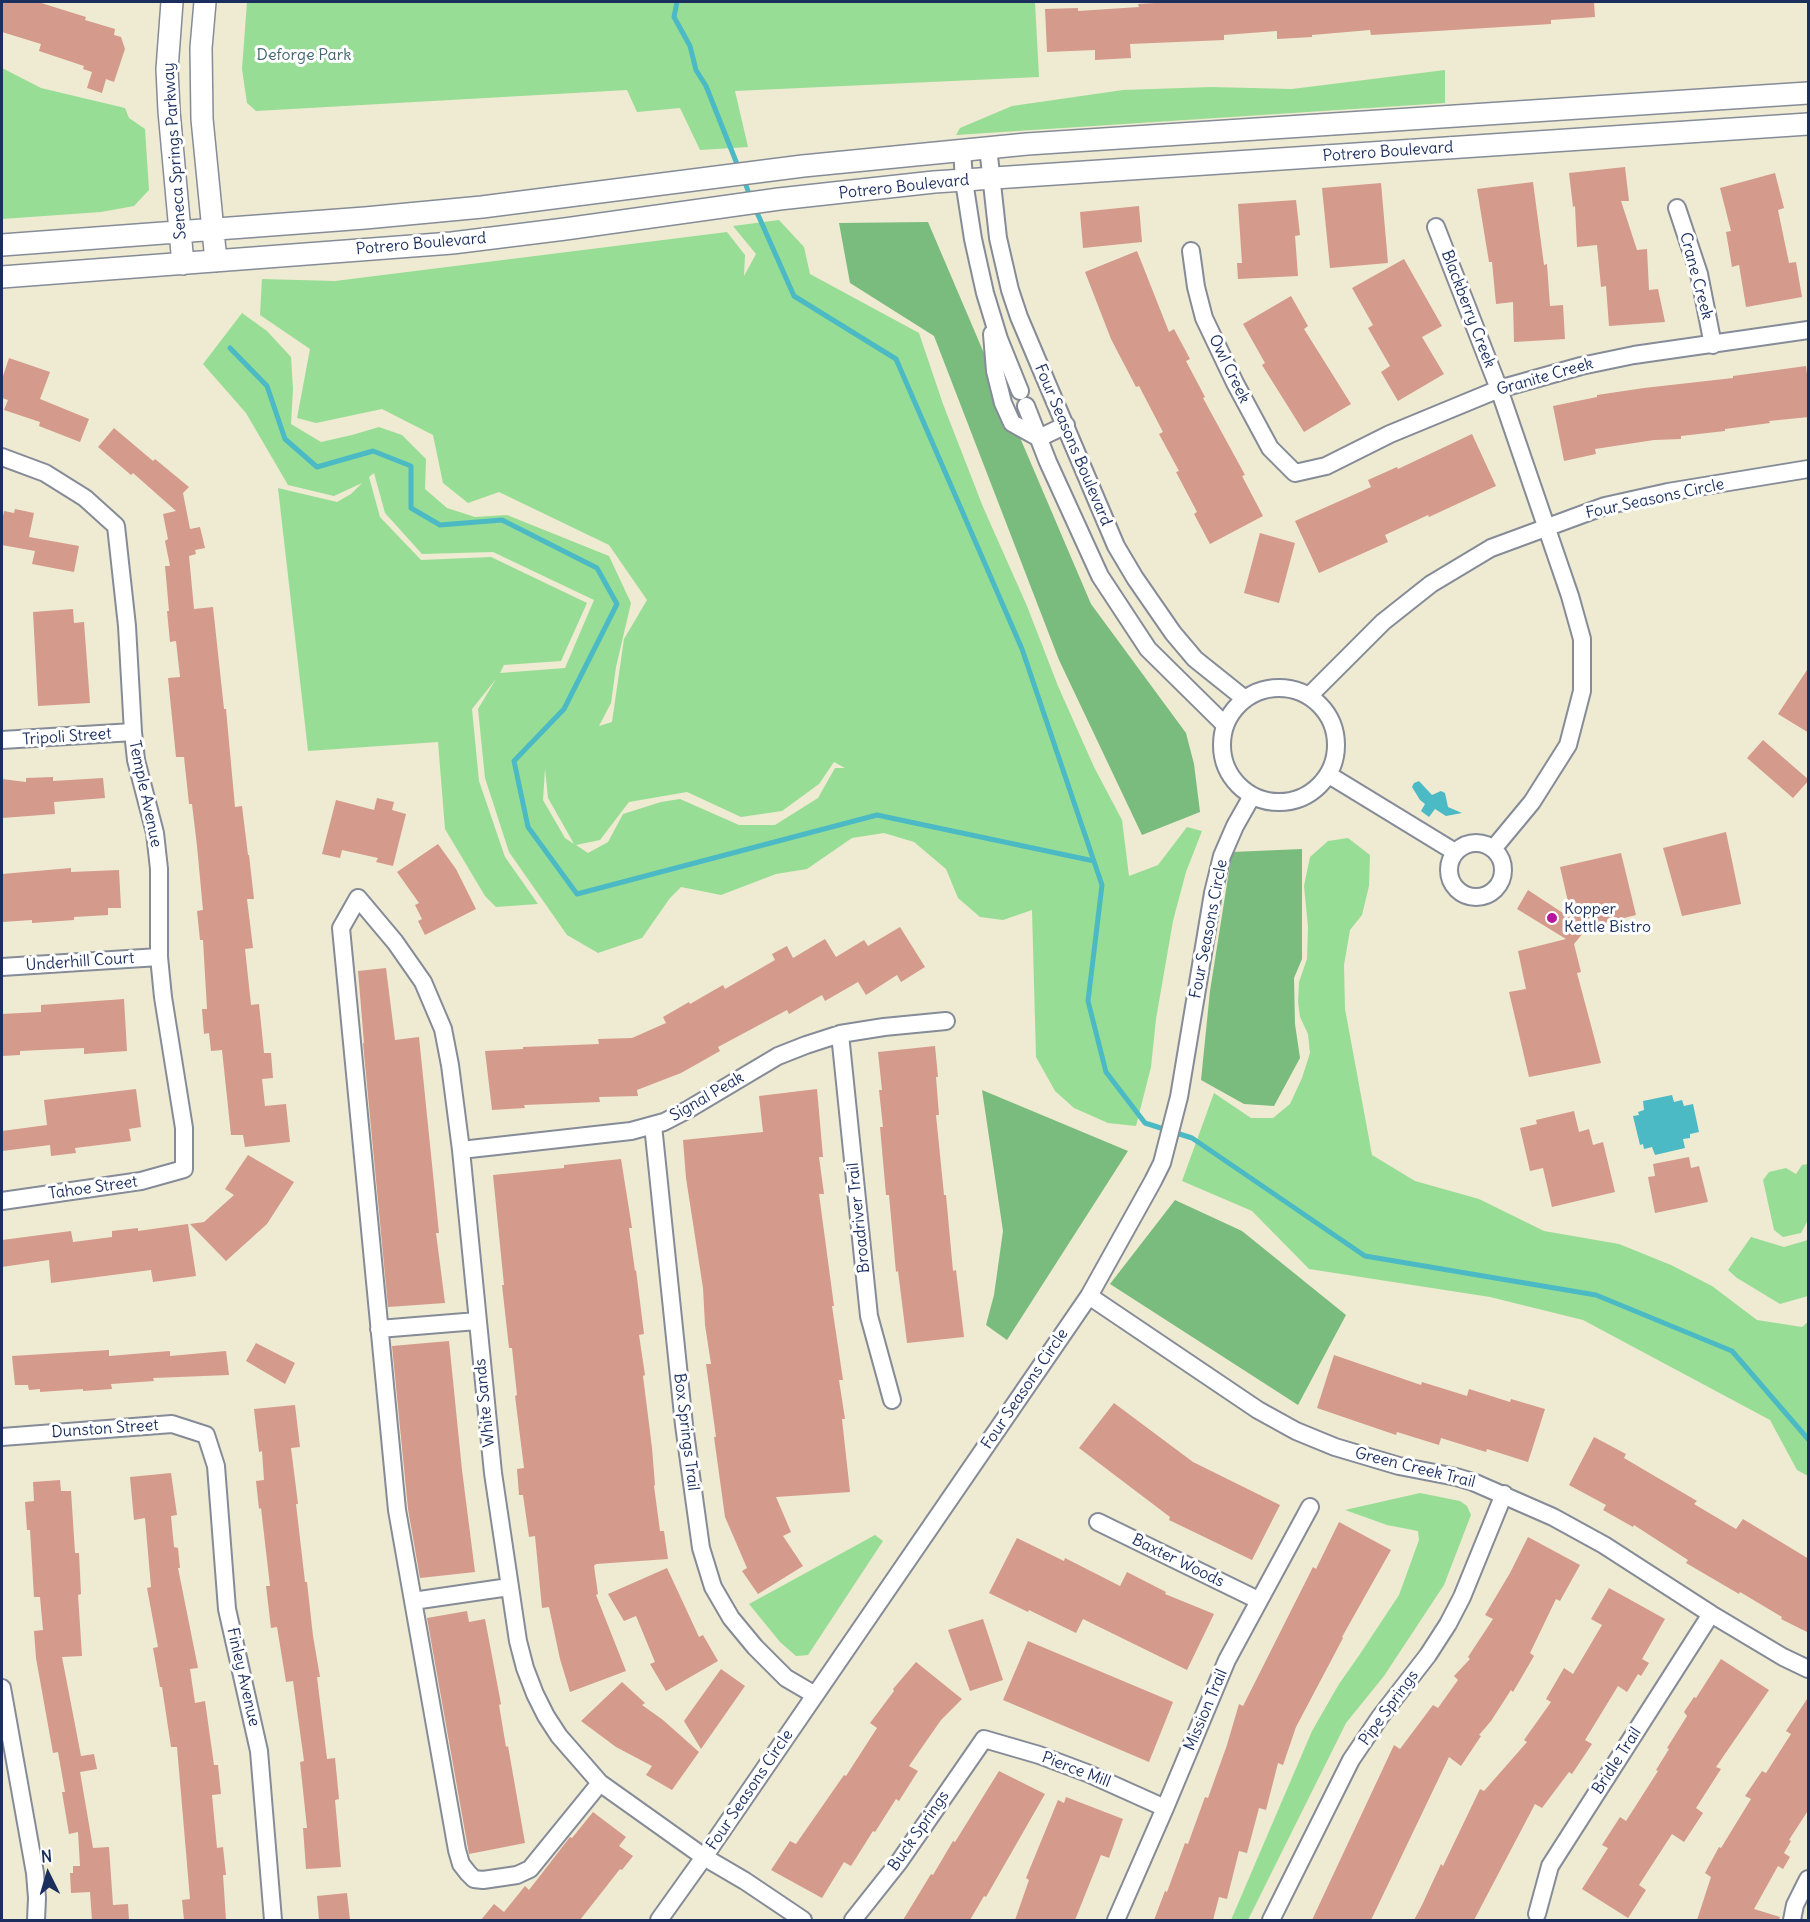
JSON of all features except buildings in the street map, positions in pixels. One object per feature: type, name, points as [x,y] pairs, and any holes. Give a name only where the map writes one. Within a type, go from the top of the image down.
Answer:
[{"type":"street","name":"Seneca Springs Parkway","points":[[172,2],[167,69],[183,264]]},
{"type":"street","name":"Seneca Springs Parkway","points":[[205,2],[201,48],[202,109],[216,261]]},
{"type":"street","name":"Potrero Boulevard","points":[[2,245],[482,207],[768,170],[963,149],[1809,93]]},
{"type":"street","name":"Potrero Boulevard","points":[[2,277],[452,243],[779,199],[964,180],[1809,124]]},
{"type":"street","name":"Four Seasons Boulevard","points":[[988,147],[998,238],[1019,317],[1113,537],[1134,578],[1173,633],[1195,659],[1245,699]]},
{"type":"street","name":"Four Seasons Boulevard","points":[[963,149],[964,180],[973,239],[990,310],[1052,470],[1100,576],[1148,649],[1225,725]]},
{"type":"street","name":"Crane Creek","points":[[1677,208],[1699,274],[1713,345]]},
{"type":"street","name":"Blackberry Creek","points":[[1436,227],[1499,389],[1582,639],[1582,691],[1568,745],[1532,802],[1493,849]]},
{"type":"street","name":"Owl Creek","points":[[1191,251],[1196,287],[1204,318],[1270,448],[1295,473]]},
{"type":"street","name":"Four Seasons Boulevard","points":[[990,310],[995,371],[1003,402],[1012,423],[1039,438]]},
{"type":"street","name":"Granite Creek","points":[[1295,473],[1326,466],[1390,434],[1499,389],[1581,366],[1809,330]]},
{"type":"street","points":[[1006,356],[1031,345]]},
{"type":"street","points":[[1039,438],[1066,425]]},
{"type":"street","name":"Temple Avenue","points":[[2,457],[45,473],[85,498],[116,526],[128,626],[136,760],[155,833],[159,869],[159,957],[163,997],[184,1128],[184,1169]]},
{"type":"street","name":"Four Seasons Circle","points":[[1309,696],[1383,622],[1431,585],[1491,548],[1605,506],[1668,492],[1809,469]]},
{"type":"street","points":[[1277,688],[1293,689],[1309,696],[1323,707],[1333,722],[1337,740],[1336,758],[1329,775],[1318,788],[1303,798],[1286,802],[1269,801],[1252,796],[1239,786],[1229,773],[1223,758],[1222,741],[1225,725],[1233,711],[1245,699],[1260,691],[1277,688]]},
{"type":"street","name":"Tripoli Street","points":[[2,740],[133,732]]},
{"type":"street","points":[[1329,775],[1455,852]]},
{"type":"street","name":"Four Seasons Circle","points":[[659,1920],[1089,1296],[1162,1163],[1179,1097],[1213,893],[1222,856],[1252,796]]},
{"type":"street","points":[[1469,843],[1478,843],[1493,849],[1499,855],[1503,872],[1497,887],[1482,896],[1465,895],[1453,884],[1449,868],[1455,852],[1469,843]]},
{"type":"street","name":"White Sands","points":[[380,1329],[341,928],[358,898],[412,965],[423,982],[443,1029],[461,1150],[490,1453],[518,1641],[535,1694],[559,1736],[600,1783],[704,1857],[803,1920]]},
{"type":"street","name":"Underhill Court","points":[[2,967],[159,957]]},
{"type":"street","name":"Signal Peak","points":[[461,1150],[632,1131],[664,1122],[778,1056],[840,1034],[946,1021]]},
{"type":"street","name":"Broadriver Trail","points":[[840,1034],[868,1316],[892,1400]]},
{"type":"street","name":"Box Springs Trail","points":[[653,1125],[684,1425],[702,1548],[713,1587],[731,1618],[755,1647],[786,1678],[815,1695]]},
{"type":"street","name":"Tahoe Street","points":[[2,1201],[141,1181],[184,1169]]},
{"type":"street","name":"Green Creek Trail","points":[[1089,1296],[1258,1410],[1296,1431],[1335,1447],[1399,1466],[1456,1477],[1553,1516],[1711,1614],[1783,1657],[1809,1669]]},
{"type":"street","points":[[477,1321],[380,1329],[398,1510],[461,1864],[474,1879],[483,1880],[517,1875],[530,1869],[600,1783]]},
{"type":"street","name":"Dunston Street","points":[[2,1437],[172,1424],[206,1436]]},
{"type":"street","name":"Finley Avenue","points":[[206,1436],[216,1466],[228,1609],[259,1751],[273,1920]]},
{"type":"street","name":"Pipe Springs","points":[[1271,1920],[1351,1761],[1380,1716],[1428,1655],[1448,1624],[1462,1597],[1503,1494]]},
{"type":"street","name":"Mission Trail","points":[[1116,1920],[1166,1808],[1227,1660],[1310,1507]]},
{"type":"street","name":"Baxter Woods","points":[[1098,1522],[1258,1600]]},
{"type":"street","points":[[413,1601],[509,1587]]},
{"type":"street","name":"Bridle Trail","points":[[1537,1914],[1550,1866],[1711,1614]]},
{"type":"street","points":[[2,1688],[35,1873],[36,1920]]},
{"type":"street","name":"Pierce Mill","points":[[984,1739],[1039,1755],[1087,1773],[1166,1808]]},
{"type":"street","name":"Buck Springs","points":[[852,1920],[899,1862],[984,1739]]},
{"type":"street","points":[[1792,1920],[1795,1905],[1809,1879]]},
{"type":"green space","name":"Deforge Park","points":[[247,2],[1035,2],[1039,77],[735,91],[748,147],[700,150],[680,108],[637,112],[627,90],[256,111],[247,103],[242,69]]},
{"type":"green space","points":[[2,68],[41,88],[125,108],[129,118],[145,129],[149,190],[134,206],[101,212],[2,219]]},
{"type":"green space","points":[[1445,70],[1445,103],[956,135],[960,128],[1012,106],[1123,90],[1211,87],[1292,89]]},
{"type":"green space","points":[[779,220],[804,247],[810,274],[919,333],[943,404],[983,507],[1027,606],[1058,686],[1094,767],[1122,820],[1129,876],[1158,865],[1187,827],[1202,831],[1186,872],[1173,921],[1156,1019],[1151,1067],[1136,1126],[1108,1123],[1074,1108],[1055,1091],[1036,1057],[1032,910],[1003,920],[980,917],[958,898],[946,869],[914,842],[884,833],[852,838],[807,869],[776,874],[721,895],[681,887],[670,898],[642,938],[598,953],[567,935],[509,852],[485,778],[478,709],[496,679],[472,709],[479,781],[505,857],[538,904],[496,907],[485,896],[445,829],[438,742],[308,751],[278,488],[337,502],[351,494],[362,483],[334,496],[288,485],[246,413],[203,364],[242,313],[267,331],[291,357],[293,389],[291,424],[321,442],[379,427],[402,435],[426,459],[425,489],[447,508],[475,517],[507,515],[609,556],[631,603],[616,667],[611,703],[599,726],[612,722],[624,639],[647,600],[609,545],[499,492],[468,503],[443,483],[433,435],[382,409],[316,423],[297,418],[310,349],[260,315],[262,279],[335,281],[727,232],[745,255],[744,276],[756,254],[733,226]],"holes":[[[374,473],[385,513],[422,554],[493,552],[594,600],[565,668],[500,673],[504,665],[561,661],[587,603],[491,557],[421,560],[380,517],[369,477]],[[834,762],[845,768],[835,768],[818,798],[775,825],[739,825],[680,799],[661,802],[623,814],[608,842],[588,853],[576,845],[600,840],[629,802],[687,792],[741,817],[782,811],[819,784]],[[545,769],[548,798],[574,844],[565,838],[543,800]]]},
{"type":"green space","points":[[928,222],[1091,604],[1186,733],[1194,764],[1200,812],[1142,835],[1059,660],[934,336],[850,283],[839,223]]},
{"type":"green space","points":[[1348,838],[1370,855],[1369,886],[1362,915],[1350,930],[1344,965],[1345,1009],[1372,1155],[1415,1181],[1479,1199],[1544,1231],[1619,1244],[1671,1265],[1712,1286],[1757,1320],[1802,1327],[1808,1322],[1808,1476],[1797,1470],[1770,1420],[1583,1320],[1490,1297],[1309,1269],[1252,1211],[1182,1181],[1214,1093],[1251,1118],[1273,1118],[1290,1104],[1310,1053],[1308,1034],[1300,1017],[1298,1002],[1299,982],[1307,959],[1308,927],[1304,886],[1310,857],[1328,841]]},
{"type":"green space","points":[[1302,849],[1302,959],[1294,978],[1295,1024],[1300,1058],[1274,1106],[1244,1104],[1201,1080],[1210,991],[1232,852]]},
{"type":"green space","points":[[982,1090],[1128,1151],[1007,1340],[986,1325],[994,1295],[1003,1231]]},
{"type":"green space","points":[[1808,1164],[1808,1223],[1801,1233],[1783,1237],[1774,1230],[1763,1180],[1769,1172],[1786,1168],[1796,1174],[1802,1165]]},
{"type":"green space","points":[[1175,1200],[1242,1231],[1346,1315],[1298,1405],[1110,1284]]},
{"type":"green space","points":[[1751,1237],[1784,1247],[1808,1240],[1808,1296],[1780,1304],[1728,1270]]},
{"type":"green space","points":[[1420,1493],[1460,1501],[1467,1506],[1471,1515],[1444,1585],[1384,1676],[1346,1723],[1248,1920],[1231,1920],[1312,1731],[1339,1684],[1399,1595],[1419,1540],[1418,1531],[1387,1525],[1345,1510]]},
{"type":"green space","points":[[875,1535],[883,1541],[808,1655],[796,1656],[780,1642],[749,1604]]},
{"type":"water","points":[[1419,781],[1432,795],[1441,791],[1445,793],[1448,807],[1462,813],[1446,816],[1435,809],[1429,817],[1421,811],[1425,804],[1412,787]]},
{"type":"water","points":[[1672,1095],[1674,1102],[1682,1100],[1684,1106],[1693,1104],[1699,1132],[1690,1134],[1690,1138],[1683,1139],[1685,1148],[1655,1155],[1652,1147],[1644,1149],[1643,1144],[1640,1145],[1633,1116],[1639,1115],[1638,1112],[1644,1110],[1643,1101]]},
{"type":"waterway","points":[[677,2],[674,17],[690,46],[696,70],[706,86],[739,169]]},
{"type":"waterway","points":[[743,177],[751,199]]},
{"type":"waterway","points":[[755,208],[794,296],[896,359],[1022,649],[1102,885],[1088,1001],[1106,1072],[1145,1123],[1192,1138],[1365,1256],[1596,1295],[1732,1351],[1808,1439]]},
{"type":"waterway","points":[[230,348],[267,386],[285,439],[317,467],[373,451],[411,466],[411,508],[440,525],[502,520],[597,568],[617,604],[564,709],[514,761],[528,827],[577,894],[877,815],[1094,861]]},
{"type":"place","name":"Kopper Kettle Bistro","points":[[1552,918]]}]
